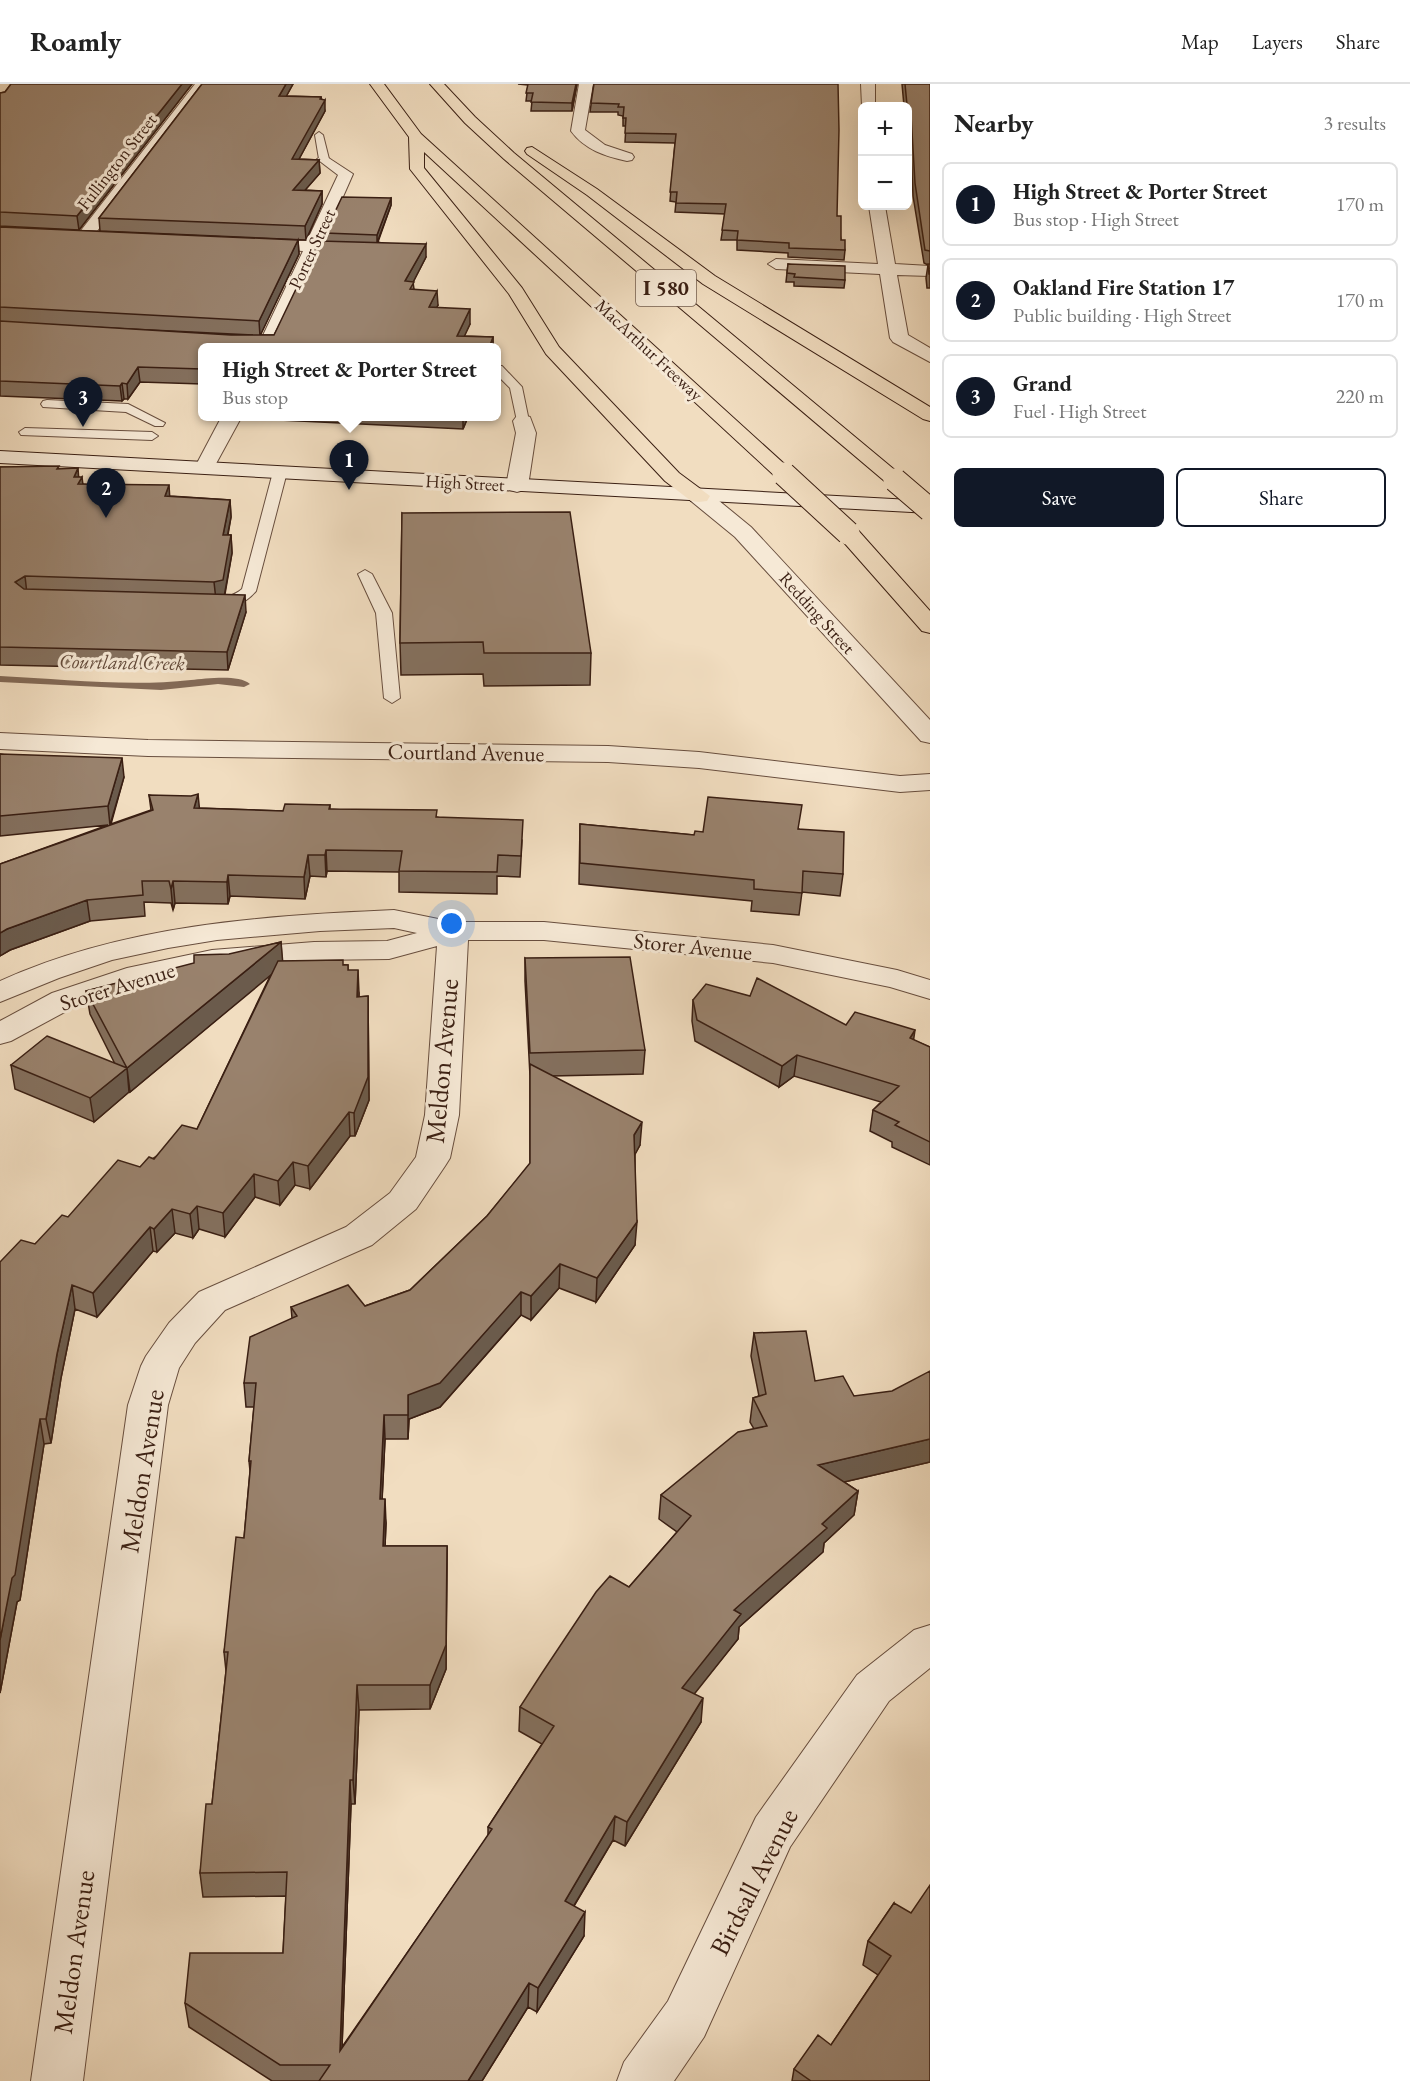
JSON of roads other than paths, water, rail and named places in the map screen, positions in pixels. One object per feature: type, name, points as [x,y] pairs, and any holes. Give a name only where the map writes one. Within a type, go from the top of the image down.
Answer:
[{"type":"highway","name":"MacArthur Freeway","points":[[378,84],[416,137],[930,609]]},
{"type":"highway","points":[[439,87],[592,192],[710,280],[930,415]]},
{"type":"highway","name":"I 580","points":[[439,87],[509,156],[930,508]]},
{"type":"highway","points":[[416,137],[417,169],[516,292],[552,350],[672,477],[699,496]]},
{"type":"highway","points":[[848,533],[930,626]]},
{"type":"street","name":"Fullington Street","points":[[108,237],[79,236],[202,84]]},
{"type":"street","points":[[586,84],[578,131],[582,137],[598,148],[627,157]]},
{"type":"street","points":[[868,84],[869,102]]},
{"type":"street","name":"Porter Street","points":[[267,343],[346,174],[324,159]]},
{"type":"street","points":[[878,210],[899,338],[930,356]]},
{"type":"street","points":[[234,242],[383,250]]},
{"type":"street","points":[[776,264],[930,271]]},
{"type":"street","points":[[244,342],[250,343]]},
{"type":"street","points":[[205,467],[230,421]]},
{"type":"street","points":[[517,486],[526,433],[523,421]]},
{"type":"street","name":"High Street","points":[[0,457],[930,508]]},
{"type":"street","name":"Redding Street","points":[[699,496],[743,532],[930,735]]},
{"type":"street","name":"Courtland Avenue","points":[[0,741],[148,748],[608,754],[699,760],[900,784],[930,782]]},
{"type":"street","name":"Storer Avenue","points":[[0,993],[48,971],[105,952],[217,931],[320,922],[394,919],[453,931],[544,931],[772,954],[897,979],[930,990]]},
{"type":"street","name":"Storer Avenue","points":[[0,1034],[63,1000],[138,975],[212,959],[314,951],[390,950],[453,931]]},
{"type":"street","name":"Meldon Avenue","points":[[57,2081],[148,1405],[160,1366],[182,1333],[212,1301],[359,1236],[403,1202],[433,1158],[442,1115],[453,931]]},
{"type":"street","name":"Birdsall Avenue","points":[[643,2081],[686,2019],[773,1832],[873,1688],[930,1643]]},
{"type":"lane","points":[[319,135],[324,159]]},
{"type":"lane","points":[[501,372],[516,387],[523,421]]},
{"type":"lane","points":[[47,404],[128,408],[159,423],[84,420]]},
{"type":"lane","points":[[26,432],[152,436]]},
{"type":"lane","points":[[205,606],[217,607],[238,600],[249,591],[280,472]]},
{"type":"lane","points":[[365,574],[384,613],[392,698]]},
{"type":"waterway","name":"Courtland Creek","points":[[0,679],[161,687],[218,681],[244,684]]},
{"type":"place","name":"Grand","points":[[83,427]]},
{"type":"place","name":"High Street & Porter Street","points":[[349,490]]},
{"type":"place","name":"Oakland Fire Station 17","points":[[106,518]]}]
